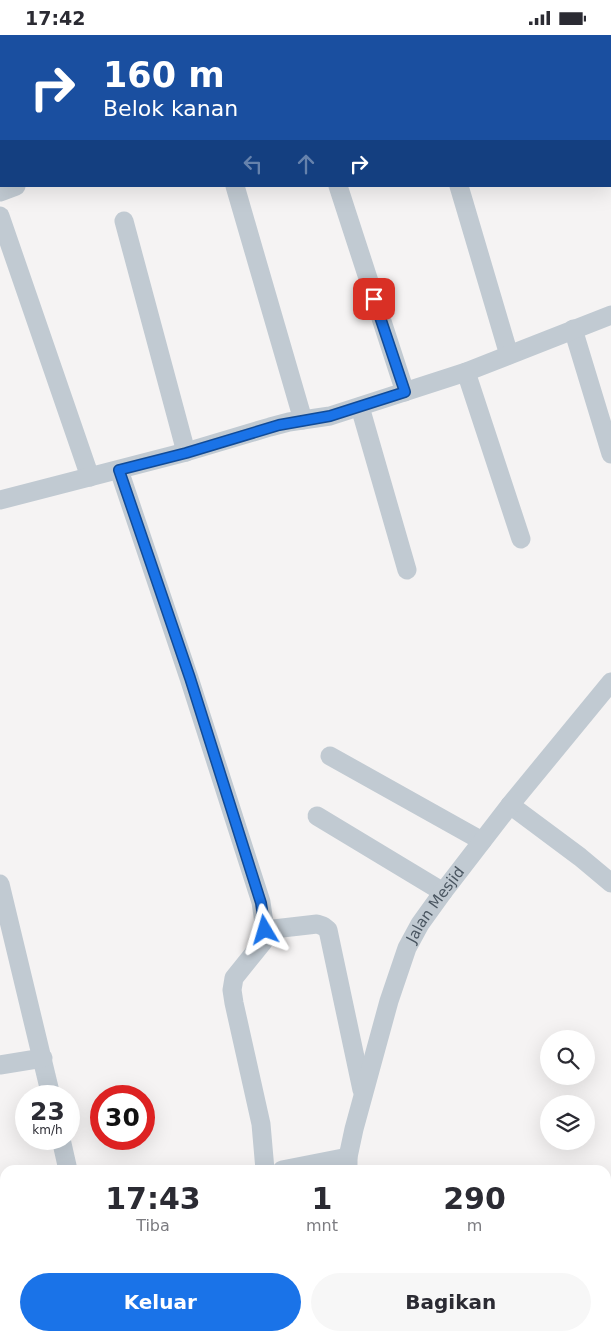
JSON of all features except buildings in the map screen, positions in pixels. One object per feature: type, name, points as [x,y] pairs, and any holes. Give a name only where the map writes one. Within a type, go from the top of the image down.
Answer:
[{"type":"street","points":[[0,192],[13,187]]},
{"type":"street","points":[[235,187],[303,420]]},
{"type":"street","points":[[338,187],[405,392]]},
{"type":"street","points":[[459,187],[509,355]]},
{"type":"street","points":[[0,216],[90,477]]},
{"type":"street","points":[[124,221],[186,453]]},
{"type":"street","points":[[0,500],[186,453],[270,427],[330,416],[360,407],[466,372],[611,315]]},
{"type":"street","points":[[574,329],[610,451]]},
{"type":"street","points":[[466,372],[521,539]]},
{"type":"street","points":[[360,407],[407,570]]},
{"type":"street","points":[[119,470],[190,678],[261,903],[265,930],[263,942],[234,978],[232,990],[261,1124],[264,1165]]},
{"type":"street","name":"Jalan Mesjid","points":[[348,1164],[363,1094],[389,1001],[407,948],[420,924],[443,891],[510,805],[611,682]]},
{"type":"street","points":[[330,756],[482,841]]},
{"type":"street","points":[[510,805],[580,857],[611,883]]},
{"type":"street","points":[[317,816],[443,891]]},
{"type":"street","points":[[0,884],[5,925],[43,1057],[49,1085]]},
{"type":"street","points":[[265,930],[316,924],[328,930],[363,1094]]},
{"type":"street","points":[[0,1065],[43,1057]]},
{"type":"street","points":[[63,1150],[67,1165]]},
{"type":"route","points":[[265,930],[261,903],[190,678],[119,470],[186,453],[289,422],[330,416],[405,392],[374,299]]}]
